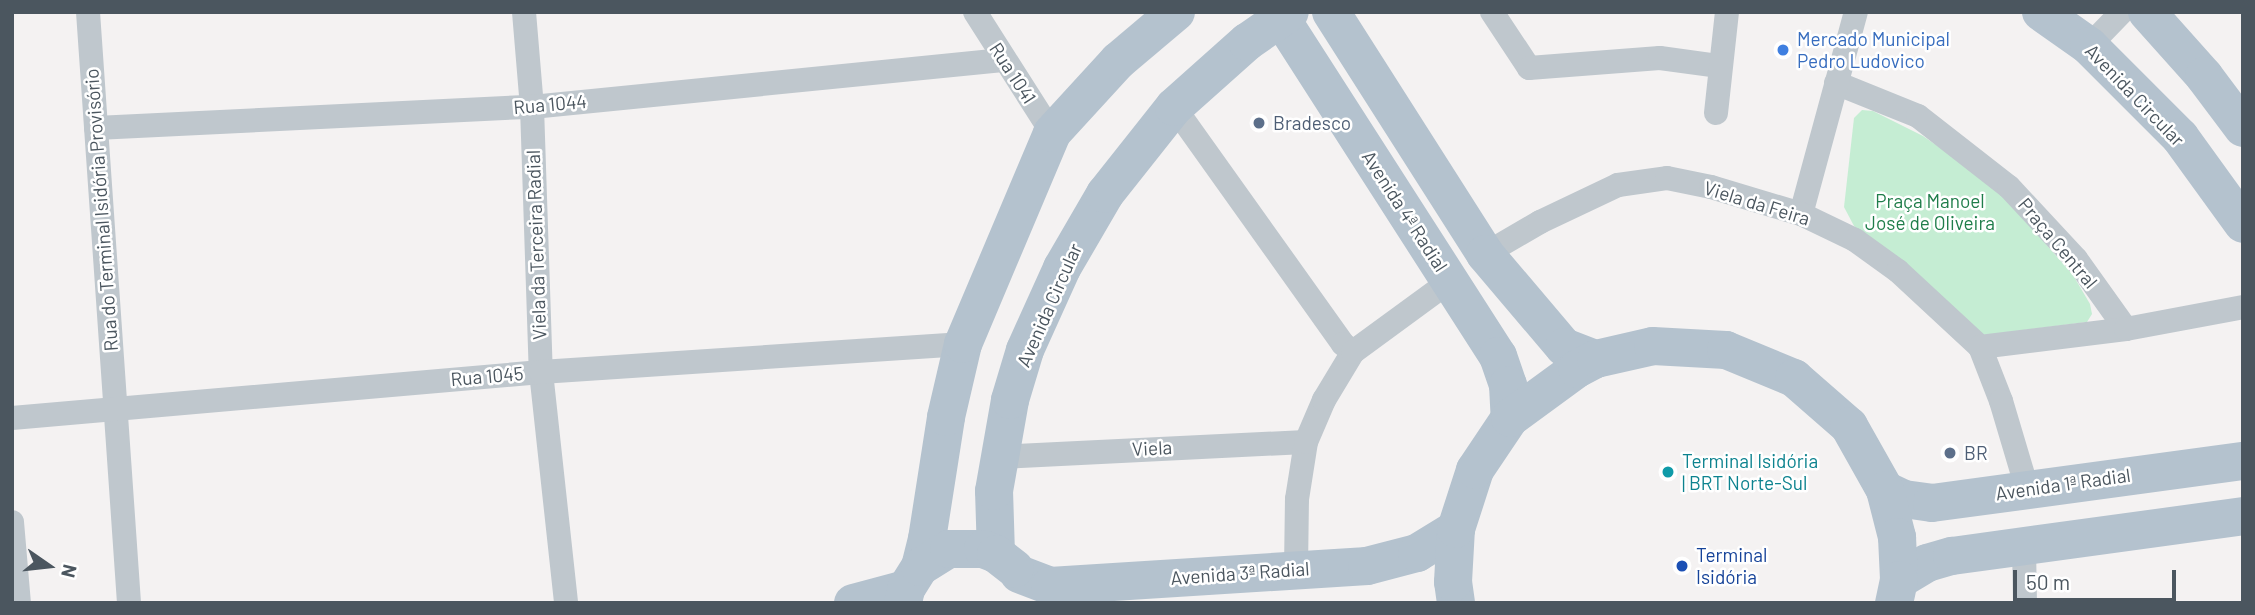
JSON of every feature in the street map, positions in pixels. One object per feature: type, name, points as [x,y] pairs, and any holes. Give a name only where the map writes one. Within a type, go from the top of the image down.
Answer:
[{"type":"main road","points":[[853,603],[910,586],[965,338],[1052,133],[1118,61],[1176,12]]},
{"type":"main road","points":[[1331,12],[1485,254],[1564,348],[1596,359]]},
{"type":"main road","name":"Avenida Circular","points":[[2041,12],[2089,46],[2180,137],[2243,224]]},
{"type":"main road","points":[[2147,12],[2204,76],[2243,128]]},
{"type":"main road","name":"Avenida Circular","points":[[1015,577],[994,516],[998,457],[1010,400],[1026,350],[1062,268],[1105,194],[1174,107],[1283,14]]},
{"type":"main road","name":"Avenida 4ª Radial","points":[[1283,14],[1498,356],[1508,385],[1510,418]]},
{"type":"main road","points":[[965,338],[1026,350]]},
{"type":"main road","points":[[1456,603],[1453,582],[1456,529],[1475,470],[1510,418],[1553,385],[1596,359],[1653,346],[1726,350],[1794,378],[1849,426],[1885,490],[1897,537],[1896,591]]},
{"type":"main road","name":"Avenida 1ª Radial","points":[[1885,490],[1904,499],[1932,503],[2027,488],[2243,461]]},
{"type":"main road","points":[[1896,591],[1927,563],[1952,556],[2243,516]]},
{"type":"main road","name":"Avenida 3ª Radial","points":[[910,586],[933,556],[958,548],[982,549],[1015,577],[1050,586],[1367,566],[1417,553],[1456,529]]},
{"type":"street","name":"Rua do Terminal Isidória Provisório","points":[[88,12],[129,603]]},
{"type":"street","name":"Viela da Terceira Radial","points":[[524,12],[532,107],[541,372],[566,603]]},
{"type":"street","name":"Rua 1041","points":[[975,12],[1003,60],[1052,133]]},
{"type":"street","points":[[1492,12],[1529,68],[1660,58],[1720,66]]},
{"type":"street","points":[[1716,113],[1727,12]]},
{"type":"street","points":[[1801,214],[1856,12]]},
{"type":"street","points":[[2089,46],[2122,12]]},
{"type":"street","name":"Rua 1044","points":[[96,128],[532,107],[1003,60]]},
{"type":"street","name":"Praça Central","points":[[1836,83],[1918,117],[2009,187],[2076,259],[2126,329]]},
{"type":"street","points":[[1174,107],[1342,344],[1353,352]]},
{"type":"street","name":"Viela da Feira","points":[[1485,254],[1540,222],[1618,185],[1667,178],[1711,187],[1801,214],[1855,240],[1898,271],[1980,347],[2001,401],[2027,488]]},
{"type":"street","points":[[1296,569],[1297,499],[1306,442],[1324,400],[1353,352],[1450,281]]},
{"type":"street","points":[[1980,347],[2126,329],[2243,307]]},
{"type":"street","name":"Rua 1045","points":[[12,418],[965,338]]},
{"type":"street","name":"Viela","points":[[998,457],[1306,442]]},
{"type":"street","points":[[12,522],[19,603]]},
{"type":"street","points":[[2024,546],[2025,603]]},
{"type":"green space","name":"Praça Manoel José de Oliveira","points":[[1862,110],[1873,111],[1923,136],[1968,167],[2009,202],[2073,275],[2090,304],[2092,314],[2087,322],[1986,335],[1975,332],[1854,226],[1844,207],[1854,118]]},
{"type":"place","name":"Mercado Municipal Pedro Ludovico","points":[[1783,50]]},
{"type":"place","name":"Bradesco","points":[[1259,123]]},
{"type":"place","name":"BR","points":[[1950,453]]},
{"type":"place","name":"Terminal Isidória | BRT Norte-Sul","points":[[1668,472]]},
{"type":"place","name":"Terminal Isidória","points":[[1682,566]]}]
